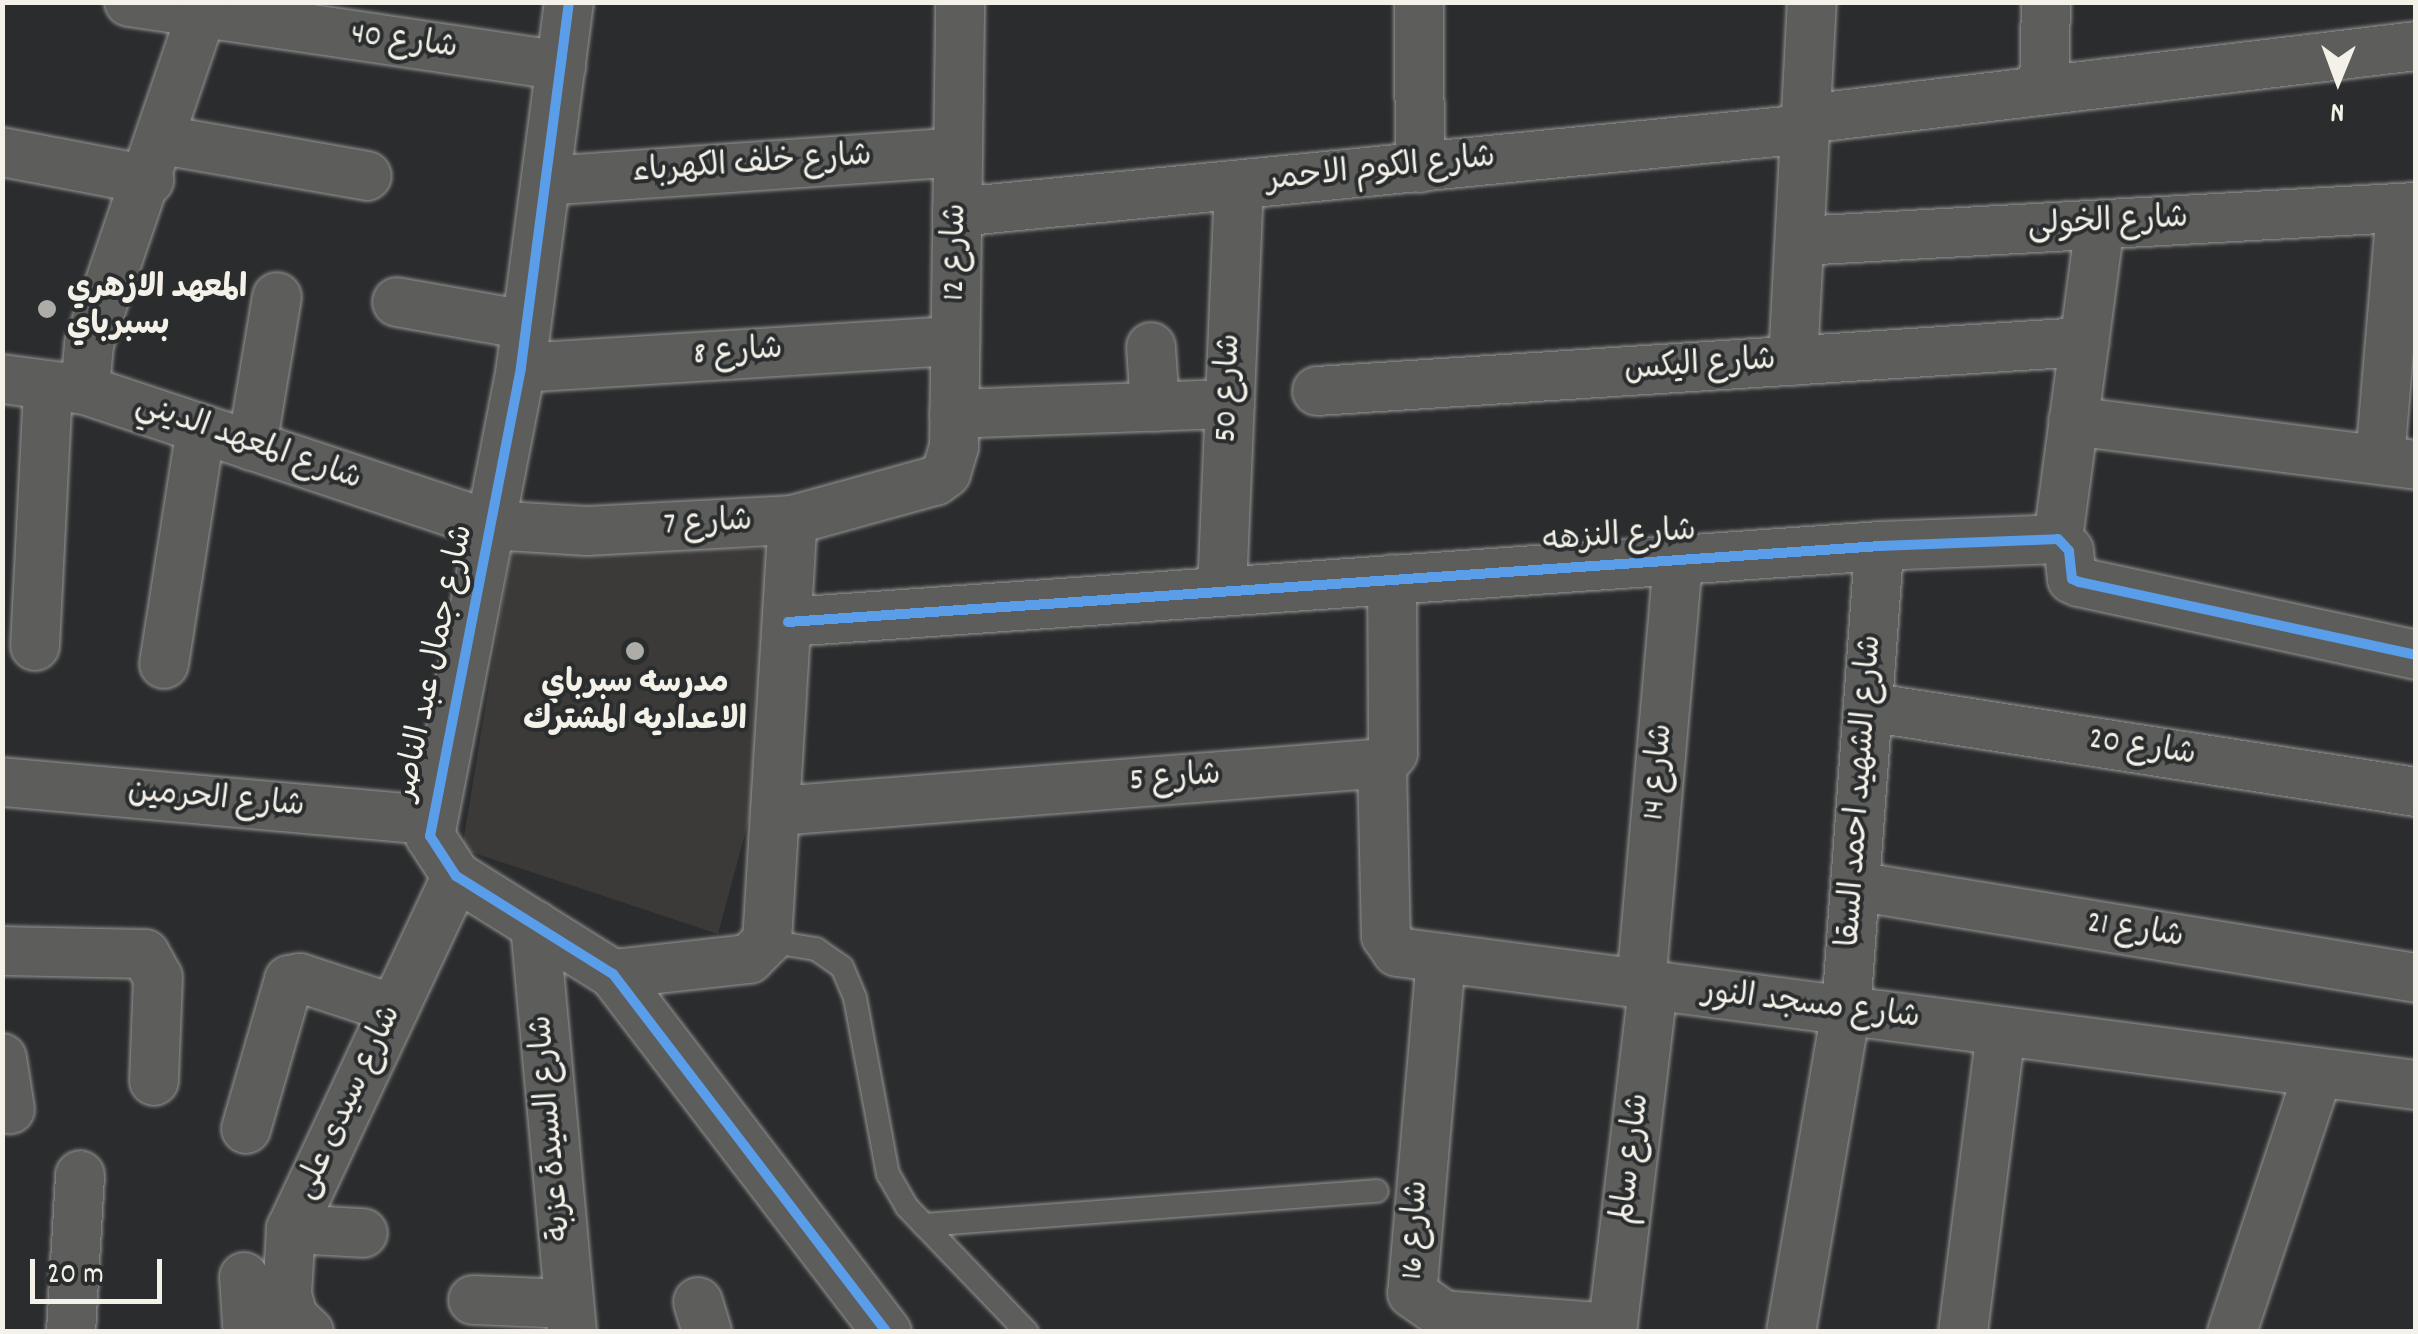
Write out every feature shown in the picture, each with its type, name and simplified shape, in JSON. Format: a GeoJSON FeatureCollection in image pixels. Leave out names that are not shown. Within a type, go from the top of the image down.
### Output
{"type":"FeatureCollection","features":[{"type":"Feature","properties":{"kind":"street","name":"شارع 40"},"geometry":{"type":"LineString","coordinates":[[129,2],[560,66]]}},
{"type":"Feature","properties":{"kind":"street","name":"شارع جمال عبد الناصر"},"geometry":{"type":"LineString","coordinates":[[568,2],[524,346],[429,820],[436,852],[456,876],[613,974],[887,1332]]}},
{"type":"Feature","properties":{"kind":"street","name":"شارع 12"},"geometry":{"type":"LineString","coordinates":[[921,484],[935,481],[952,460],[960,2]]}},
{"type":"Feature","properties":{"kind":"street"},"geometry":{"type":"LineString","coordinates":[[1419,2],[1420,168]]}},
{"type":"Feature","properties":{"kind":"street"},"geometry":{"type":"LineString","coordinates":[[1794,361],[1812,2]]}},
{"type":"Feature","properties":{"kind":"street"},"geometry":{"type":"LineString","coordinates":[[2044,90],[2046,2]]}},
{"type":"Feature","properties":{"kind":"street"},"geometry":{"type":"LineString","coordinates":[[35,646],[45,384],[89,344],[156,160],[202,13]]}},
{"type":"Feature","properties":{"kind":"street","name":"شارع الكوم الاحمر"},"geometry":{"type":"LineString","coordinates":[[957,212],[1420,168],[1806,124],[2044,90],[2416,46]]}},
{"type":"Feature","properties":{"kind":"street"},"geometry":{"type":"LineString","coordinates":[[2,152],[367,176]]}},
{"type":"Feature","properties":{"kind":"street","name":"شارع خلف الكهرباء"},"geometry":{"type":"LineString","coordinates":[[546,181],[958,152]]}},
{"type":"Feature","properties":{"kind":"street","name":"شارع 50"},"geometry":{"type":"LineString","coordinates":[[1222,590],[1238,186]]}},
{"type":"Feature","properties":{"kind":"street"},"geometry":{"type":"LineString","coordinates":[[2074,422],[2398,462],[2408,208]]}},
{"type":"Feature","properties":{"kind":"street","name":"شارع الخولى"},"geometry":{"type":"LineString","coordinates":[[1800,240],[2408,208]]}},
{"type":"Feature","properties":{"kind":"street"},"geometry":{"type":"LineString","coordinates":[[2100,225],[2058,540],[2069,551],[2068,572],[2080,582],[2416,655]]}},
{"type":"Feature","properties":{"kind":"street"},"geometry":{"type":"LineString","coordinates":[[252,446],[277,296]]}},
{"type":"Feature","properties":{"kind":"street","name":"شارع 8"},"geometry":{"type":"LineString","coordinates":[[397,302],[524,346],[956,340]]}},
{"type":"Feature","properties":{"kind":"street","name":"شارع اليكس"},"geometry":{"type":"LineString","coordinates":[[1317,392],[2084,342]]}},
{"type":"Feature","properties":{"kind":"street"},"geometry":{"type":"LineString","coordinates":[[1151,347],[1155,407]]}},
{"type":"Feature","properties":{"kind":"street","name":"شارع المعهد الديني"},"geometry":{"type":"LineString","coordinates":[[45,384],[201,429],[490,525]]}},
{"type":"Feature","properties":{"kind":"street"},"geometry":{"type":"LineString","coordinates":[[954,414],[1230,404]]}},
{"type":"Feature","properties":{"kind":"street"},"geometry":{"type":"LineString","coordinates":[[164,664],[201,429]]}},
{"type":"Feature","properties":{"kind":"street","name":"شارع 7"},"geometry":{"type":"LineString","coordinates":[[490,525],[587,530],[794,520],[921,484]]}},
{"type":"Feature","properties":{"kind":"street"},"geometry":{"type":"LineString","coordinates":[[613,974],[749,959],[766,940],[778,811],[794,520]]}},
{"type":"Feature","properties":{"kind":"street","name":"شارع النزهه"},"geometry":{"type":"LineString","coordinates":[[788,622],[1879,546],[2058,540]]}},
{"type":"Feature","properties":{"kind":"street","name":"شارع الشهيد احمد السقا"},"geometry":{"type":"LineString","coordinates":[[1791,1332],[1846,1011],[1879,546]]}},
{"type":"Feature","properties":{"kind":"street","name":"شارع 14"},"geometry":{"type":"LineString","coordinates":[[1647,985],[1678,559]]}},
{"type":"Feature","properties":{"kind":"street"},"geometry":{"type":"LineString","coordinates":[[1382,764],[1392,753],[1392,579]]}},
{"type":"Feature","properties":{"kind":"street","name":"شارع 20"},"geometry":{"type":"LineString","coordinates":[[1868,707],[2416,792]]}},
{"type":"Feature","properties":{"kind":"street","name":"شارع مسجد النور"},"geometry":{"type":"LineString","coordinates":[[1382,764],[1387,942],[1397,952],[2416,1085]]}},
{"type":"Feature","properties":{"kind":"street","name":"شارع 5"},"geometry":{"type":"LineString","coordinates":[[778,811],[1382,764]]}},
{"type":"Feature","properties":{"kind":"street","name":"شارع الحرمين"},"geometry":{"type":"LineString","coordinates":[[2,782],[429,820]]}},
{"type":"Feature","properties":{"kind":"street","name":"شارع سيدى على"},"geometry":{"type":"LineString","coordinates":[[244,1277],[247,1324],[284,1328],[285,1271],[291,1229],[456,876]]}},
{"type":"Feature","properties":{"kind":"street","name":"شارع 21"},"geometry":{"type":"LineString","coordinates":[[1856,886],[2416,978]]}},
{"type":"Feature","properties":{"kind":"street","name":"شارع السيدة عزبة"},"geometry":{"type":"LineString","coordinates":[[535,925],[570,1318]]}},
{"type":"Feature","properties":{"kind":"street"},"geometry":{"type":"LineString","coordinates":[[2,951],[145,954],[158,977],[154,1081]]}},
{"type":"Feature","properties":{"kind":"street","name":"شارع 16"},"geometry":{"type":"LineString","coordinates":[[1441,958],[1412,1293],[1430,1312],[1612,1330]]}},
{"type":"Feature","properties":{"kind":"street"},"geometry":{"type":"LineString","coordinates":[[246,1129],[289,980],[300,978],[394,1008]]}},
{"type":"Feature","properties":{"kind":"street","name":"شارع سالم"},"geometry":{"type":"LineString","coordinates":[[1612,1330],[1647,985]]}},
{"type":"Feature","properties":{"kind":"street"},"geometry":{"type":"LineString","coordinates":[[1963,1332],[2001,1032]]}},
{"type":"Feature","properties":{"kind":"street"},"geometry":{"type":"LineString","coordinates":[[2,1058],[10,1109]]}},
{"type":"Feature","properties":{"kind":"street"},"geometry":{"type":"LineString","coordinates":[[2232,1332],[2318,1073]]}},
{"type":"Feature","properties":{"kind":"street"},"geometry":{"type":"LineString","coordinates":[[71,1332],[80,1175]]}},
{"type":"Feature","properties":{"kind":"street"},"geometry":{"type":"LineString","coordinates":[[291,1229],[363,1233]]}},
{"type":"Feature","properties":{"kind":"street"},"geometry":{"type":"LineString","coordinates":[[473,1300],[570,1318]]}},
{"type":"Feature","properties":{"kind":"lane"},"geometry":{"type":"LineString","coordinates":[[766,940],[830,956],[851,982],[882,1156],[897,1192],[1027,1332]]}},
{"type":"Feature","properties":{"kind":"lane"},"geometry":{"type":"LineString","coordinates":[[924,1225],[1377,1191]]}},
{"type":"Feature","properties":{"kind":"shaded area","name":"مدرسه سبرباي الاعداديه المشترك"},"geometry":{"type":"Polygon","coordinates":[[[512,545],[783,549],[767,752],[718,934],[462,849],[512,545]]]}},
{"type":"Feature","properties":{"kind":"cycle path"},"geometry":{"type":"LineString","coordinates":[[569,2],[521,368],[430,836],[456,876],[613,974],[887,1332]]}},
{"type":"Feature","properties":{"kind":"cycle path"},"geometry":{"type":"LineString","coordinates":[[788,622],[1879,546],[2058,539],[2069,551],[2072,579],[2079,582],[2416,655]]}},
{"type":"Feature","properties":{"kind":"place","name":"المعهد الازهري بسبرباي"},"geometry":{"type":"Point","coordinates":[47,309]}},
{"type":"Feature","properties":{"kind":"place","name":"مدرسه سبرباي الاعداديه المشترك"},"geometry":{"type":"Point","coordinates":[635,651]}}]}
